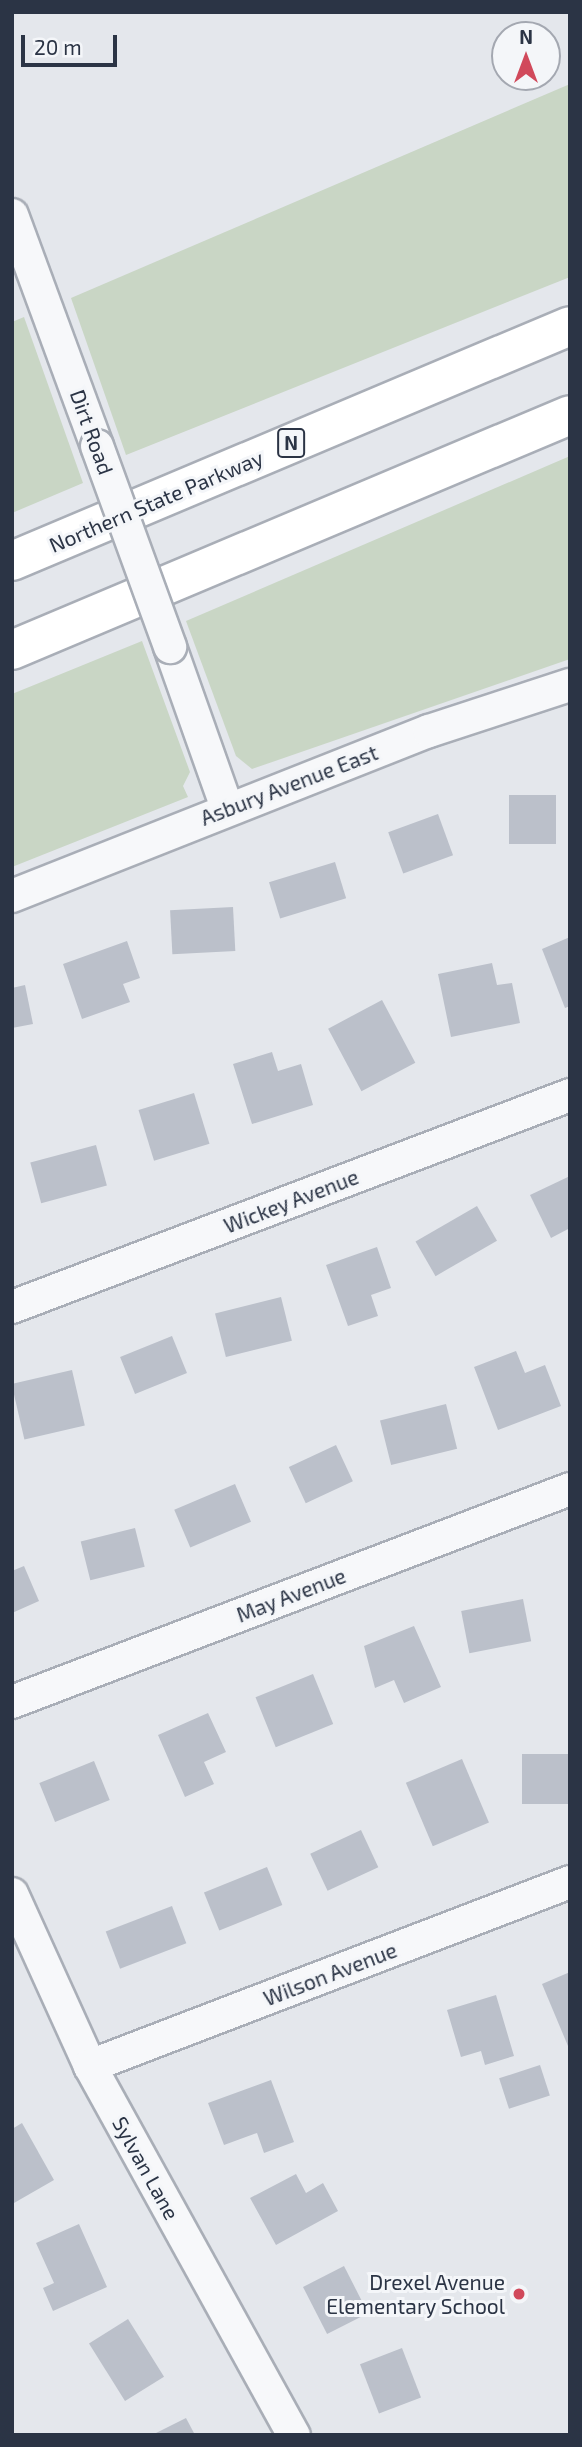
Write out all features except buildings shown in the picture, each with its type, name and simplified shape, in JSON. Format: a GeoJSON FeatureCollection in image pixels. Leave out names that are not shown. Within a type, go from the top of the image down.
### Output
{"type":"FeatureCollection","features":[{"type":"Feature","properties":{"kind":"highway","name":"Northern State Parkway"},"geometry":{"type":"LineString","coordinates":[[12,561],[570,326]]}},
{"type":"Feature","properties":{"kind":"highway"},"geometry":{"type":"LineString","coordinates":[[12,650],[570,415]]}},
{"type":"Feature","properties":{"kind":"street","name":"Dirt Road"},"geometry":{"type":"LineString","coordinates":[[12,215],[227,808]]}},
{"type":"Feature","properties":{"kind":"street","name":"Asbury Avenue East"},"geometry":{"type":"LineString","coordinates":[[12,896],[227,808],[570,685]]}},
{"type":"Feature","properties":{"kind":"street","name":"Wickey Avenue"},"geometry":{"type":"LineString","coordinates":[[12,1307],[570,1095]]}},
{"type":"Feature","properties":{"kind":"street","name":"May Avenue"},"geometry":{"type":"LineString","coordinates":[[12,1702],[570,1489]]}},
{"type":"Feature","properties":{"kind":"street","name":"Wilson Avenue"},"geometry":{"type":"LineString","coordinates":[[90,2066],[570,1882]]}},
{"type":"Feature","properties":{"kind":"street","name":"Sylvan Lane"},"geometry":{"type":"LineString","coordinates":[[12,1894],[90,2066],[294,2435]]}},
{"type":"Feature","properties":{"kind":"green space"},"geometry":{"type":"Polygon","coordinates":[[[570,84],[570,277],[126,455],[71,298],[554,91],[561,91],[561,88],[570,84]]]}},
{"type":"Feature","properties":{"kind":"green space"},"geometry":{"type":"Polygon","coordinates":[[[24,317],[83,483],[12,513],[12,322],[24,317]]]}},
{"type":"Feature","properties":{"kind":"green space"},"geometry":{"type":"Polygon","coordinates":[[[570,456],[570,659],[252,769],[236,756],[186,621],[570,456]]]}},
{"type":"Feature","properties":{"kind":"green space"},"geometry":{"type":"Polygon","coordinates":[[[142,641],[190,772],[183,786],[188,797],[12,867],[12,694],[142,641]]]}},
{"type":"Feature","properties":{"kind":"place","name":"Drexel Avenue Elementary School"},"geometry":{"type":"Point","coordinates":[519,2294]}}]}
